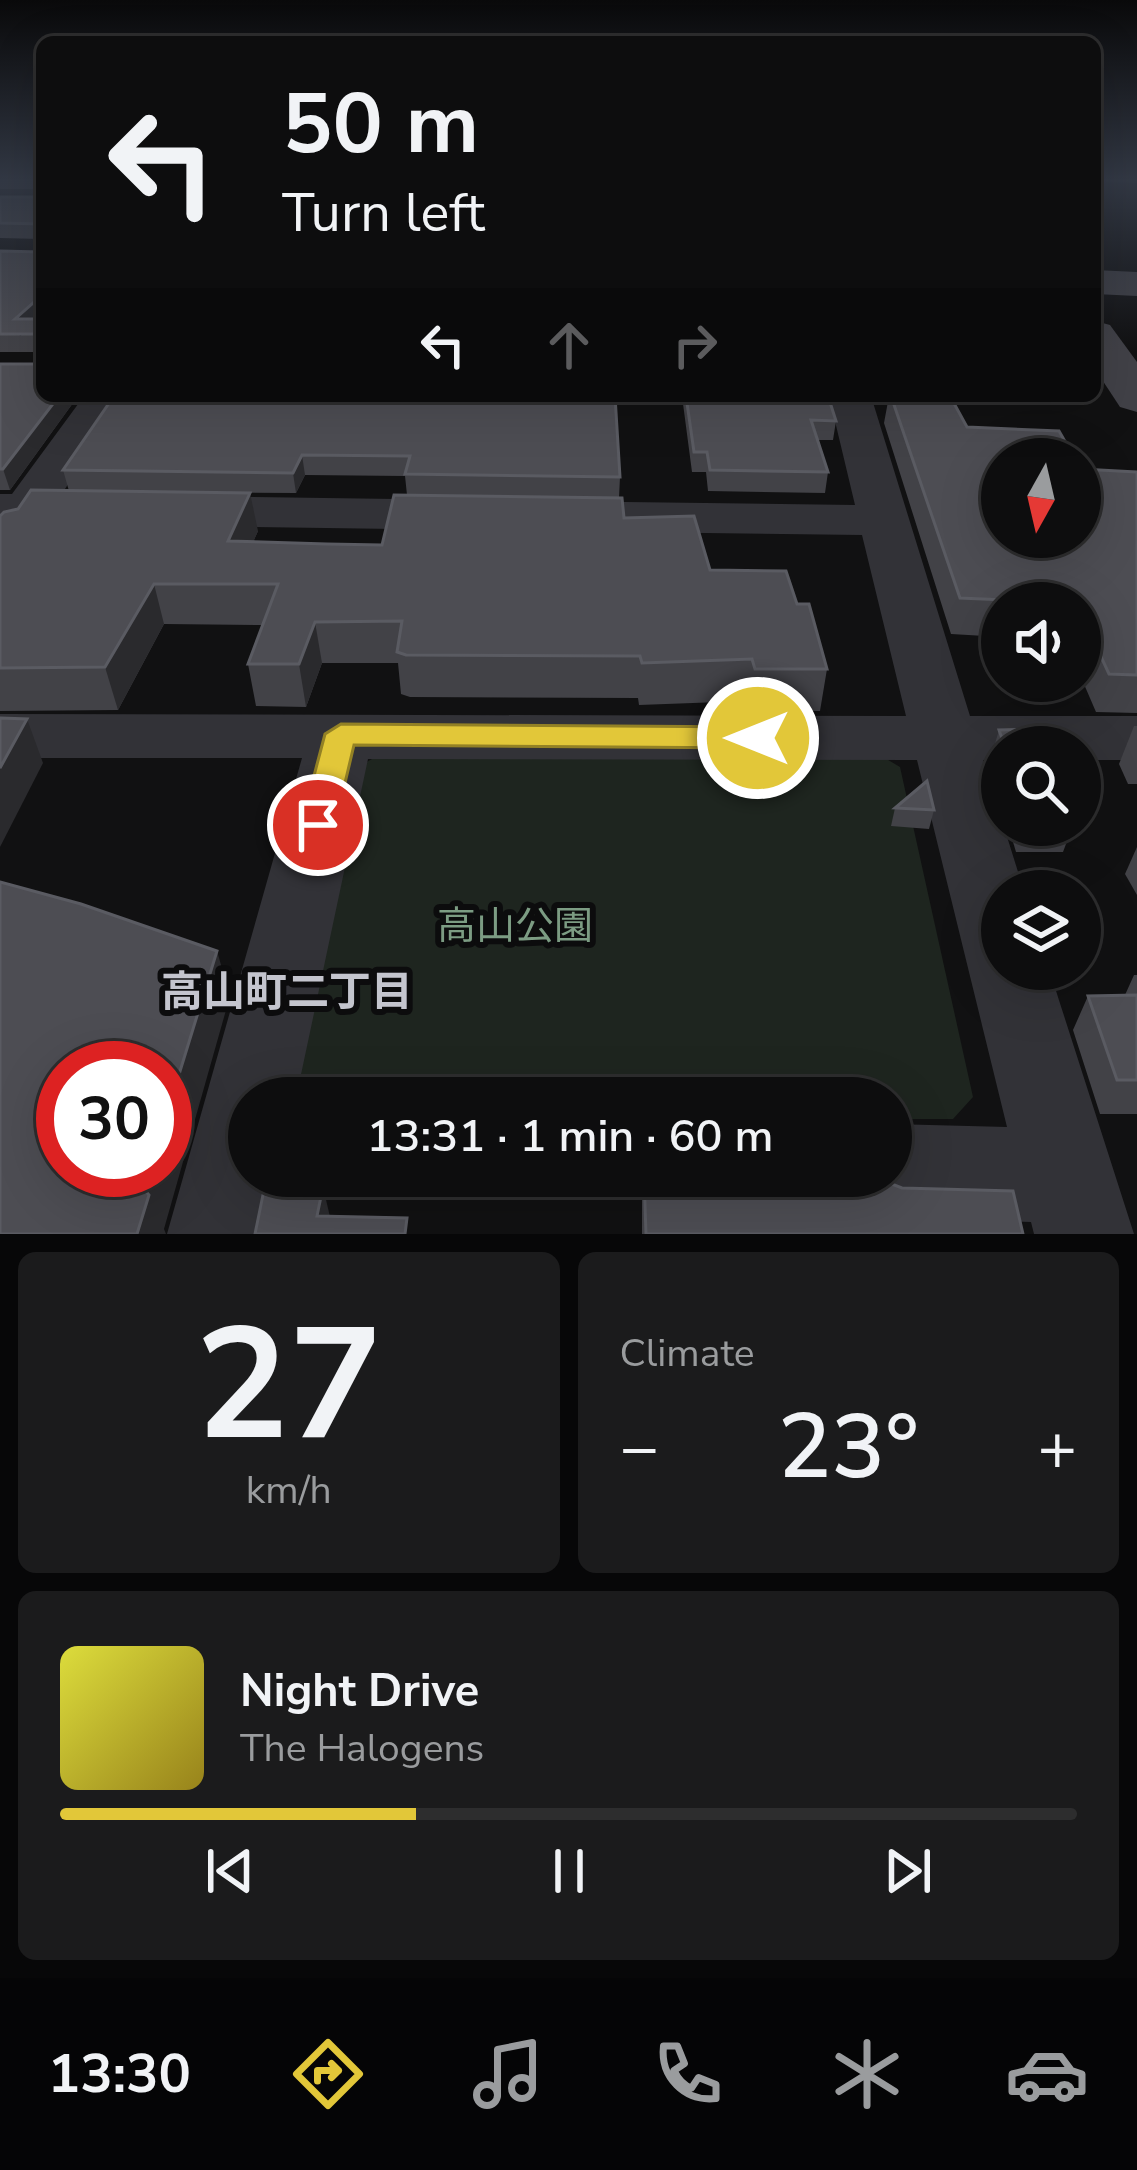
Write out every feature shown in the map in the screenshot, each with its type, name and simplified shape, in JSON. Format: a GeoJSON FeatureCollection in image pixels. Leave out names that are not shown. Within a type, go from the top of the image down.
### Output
{"type":"FeatureCollection","features":[{"type":"Feature","properties":{"kind":"street"},"geometry":{"type":"LineString","coordinates":[[1101,282],[1137,284]]}},
{"type":"Feature","properties":{"kind":"street"},"geometry":{"type":"LineString","coordinates":[[1101,343],[1137,397]]}},
{"type":"Feature","properties":{"kind":"street"},"geometry":{"type":"LineString","coordinates":[[8,522],[100,402]]}},
{"type":"Feature","properties":{"kind":"street"},"geometry":{"type":"LineString","coordinates":[[852,402],[981,875]]}},
{"type":"Feature","properties":{"kind":"street"},"geometry":{"type":"LineString","coordinates":[[8,522],[885,520]]}},
{"type":"Feature","properties":{"kind":"street"},"geometry":{"type":"LineString","coordinates":[[258,1077],[341,734]]}},
{"type":"Feature","properties":{"kind":"street"},"geometry":{"type":"LineString","coordinates":[[0,736],[1137,738]]}},
{"type":"Feature","properties":{"kind":"street"},"geometry":{"type":"LineString","coordinates":[[912,1175],[1075,1205],[1014,990]]}},
{"type":"Feature","properties":{"kind":"green space","name":"高山公園"},"geometry":{"type":"Polygon","coordinates":[[[386,751],[878,754],[900,767],[973,1097],[953,1119],[912,1119],[912,1077],[295,1077],[365,763],[386,751]]]}},
{"type":"Feature","properties":{"kind":"building"},"geometry":{"type":"Polygon","coordinates":[[[0,251],[36,252],[36,300],[15,319],[36,319],[36,334],[0,334],[0,251]]]}},
{"type":"Feature","properties":{"kind":"building"},"geometry":{"type":"Polygon","coordinates":[[[0,364],[36,364],[36,402],[54,402],[3,469],[0,469],[0,364]]]}},
{"type":"Feature","properties":{"kind":"building"},"geometry":{"type":"Polygon","coordinates":[[[110,402],[615,402],[620,477],[405,474],[410,456],[302,455],[293,473],[63,470],[110,402]]]}},
{"type":"Feature","properties":{"kind":"building"},"geometry":{"type":"Polygon","coordinates":[[[687,402],[830,402],[836,421],[811,420],[828,472],[710,470],[707,452],[694,452],[687,402]]]}},
{"type":"Feature","properties":{"kind":"building"},"geometry":{"type":"Polygon","coordinates":[[[893,402],[953,402],[967,427],[1059,431],[1063,438],[981,438],[981,558],[1101,558],[1101,470],[1137,472],[1137,675],[1109,674],[1101,657],[1101,582],[981,582],[981,599],[960,598],[893,402]]]}},
{"type":"Feature","properties":{"kind":"building"},"geometry":{"type":"Polygon","coordinates":[[[31,490],[250,493],[228,541],[382,545],[394,495],[622,498],[624,518],[694,516],[710,570],[786,571],[797,604],[809,604],[827,669],[755,669],[752,659],[642,663],[640,656],[406,655],[397,652],[402,621],[315,622],[299,664],[248,664],[278,584],[154,584],[105,667],[0,668],[0,516],[18,509],[31,490]]]}},
{"type":"Feature","properties":{"kind":"building"},"geometry":{"type":"Polygon","coordinates":[[[0,718],[27,719],[0,768],[0,718]]]}},
{"type":"Feature","properties":{"kind":"building"},"geometry":{"type":"Polygon","coordinates":[[[927,781],[934,810],[895,808],[927,781]]]}},
{"type":"Feature","properties":{"kind":"building"},"geometry":{"type":"Polygon","coordinates":[[[0,882],[217,951],[189,1041],[36,1041],[36,1197],[148,1197],[137,1234],[0,1234],[0,882]]]}},
{"type":"Feature","properties":{"kind":"building"},"geometry":{"type":"Polygon","coordinates":[[[1137,995],[1137,1080],[1117,1080],[1088,996],[1137,995]]]}},
{"type":"Feature","properties":{"kind":"building"},"geometry":{"type":"Polygon","coordinates":[[[912,1188],[1013,1191],[1023,1234],[646,1234],[645,1197],[912,1197],[912,1188]]]}},
{"type":"Feature","properties":{"kind":"building"},"geometry":{"type":"Polygon","coordinates":[[[263,1197],[321,1197],[317,1216],[407,1218],[405,1234],[255,1234],[263,1197]]]}},
{"type":"Feature","properties":{"kind":"district","name":"高山町二丁目"},"geometry":{"type":"Point","coordinates":[287,991]}},
{"type":"Feature","properties":{"kind":"route"},"geometry":{"type":"LineString","coordinates":[[318,825],[341,734],[758,738]]}}]}
